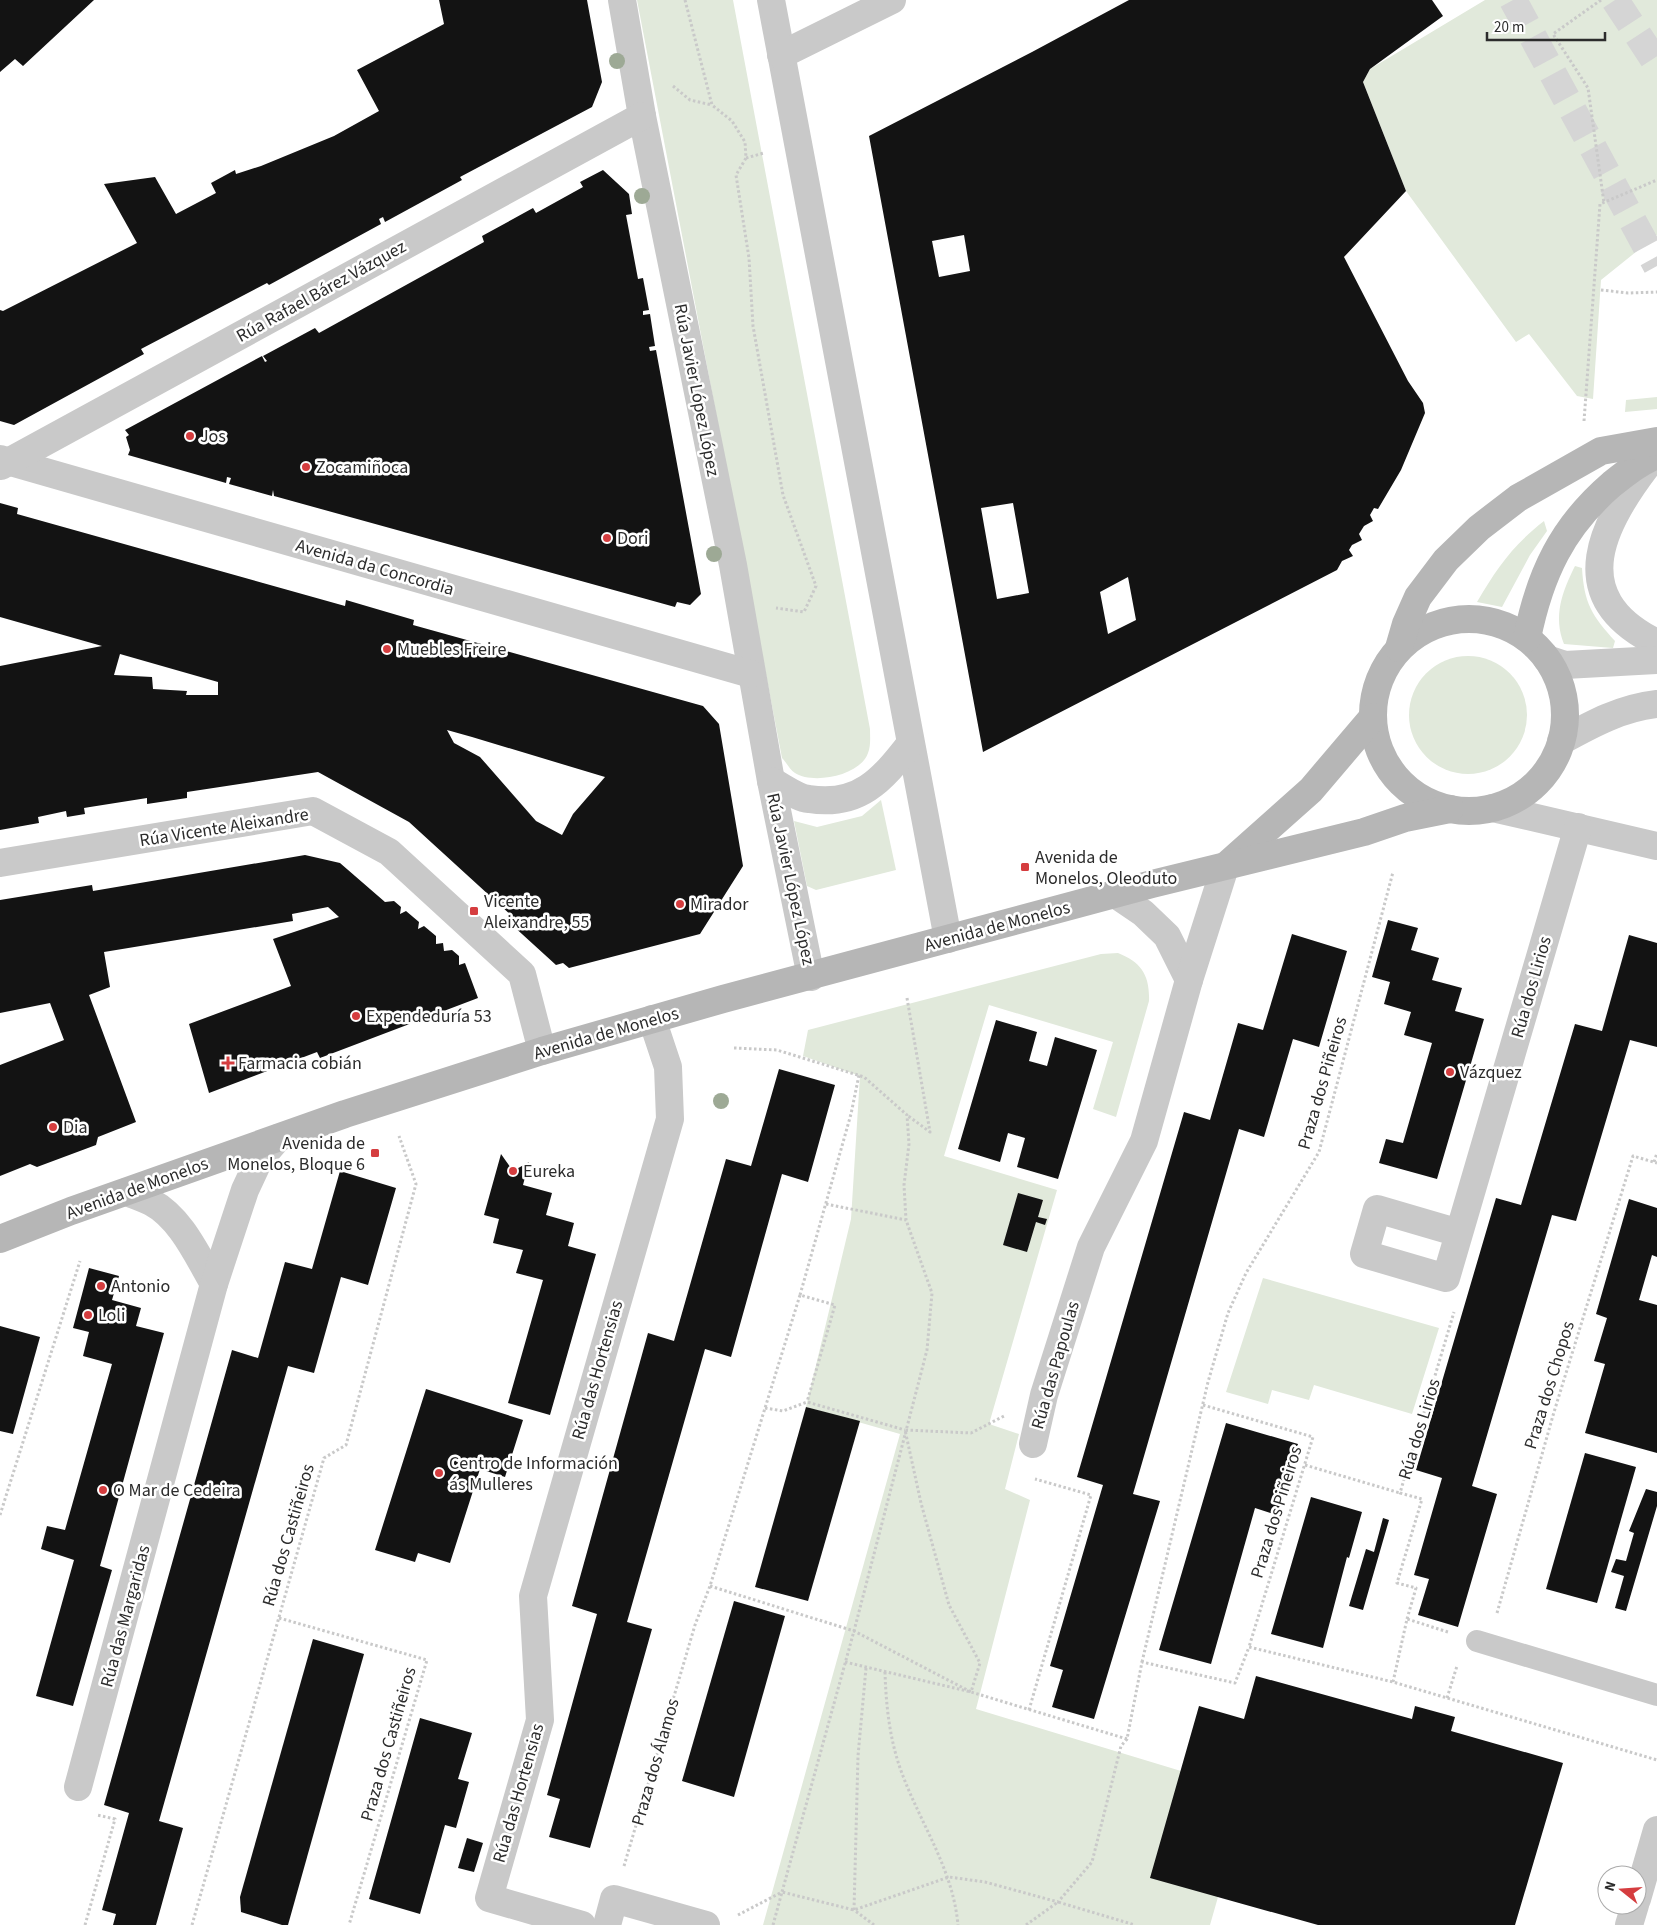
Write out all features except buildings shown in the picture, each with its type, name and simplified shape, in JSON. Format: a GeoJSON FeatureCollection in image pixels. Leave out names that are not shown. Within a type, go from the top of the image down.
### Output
{"type":"FeatureCollection","features":[{"type":"Feature","properties":{"kind":"street","name":"Rúa Javier López López"},"geometry":{"type":"LineString","coordinates":[[622,0],[642,116],[733,565],[771,781],[811,977]]}},
{"type":"Feature","properties":{"kind":"street"},"geometry":{"type":"LineString","coordinates":[[771,0],[948,939]]}},
{"type":"Feature","properties":{"kind":"street"},"geometry":{"type":"LineString","coordinates":[[781,55],[892,0]]}},
{"type":"Feature","properties":{"kind":"street","name":"Rúa Rafael Bárez Vázquez"},"geometry":{"type":"LineString","coordinates":[[3,462],[642,116]]}},
{"type":"Feature","properties":{"kind":"street"},"geometry":{"type":"LineString","coordinates":[[1400,648],[1406,624],[1418,597],[1446,560],[1479,528],[1518,498],[1601,451],[1656,451]]}},
{"type":"Feature","properties":{"kind":"street"},"geometry":{"type":"LineString","coordinates":[[1527,638],[1534,604],[1545,572],[1560,543],[1579,516],[1604,491],[1626,472],[1656,451]]}},
{"type":"Feature","properties":{"kind":"street"},"geometry":{"type":"LineString","coordinates":[[1656,451],[1615,510],[1604,535],[1599,569],[1603,595],[1616,615],[1657,643]]}},
{"type":"Feature","properties":{"kind":"street","name":"Avenida da Concordia"},"geometry":{"type":"LineString","coordinates":[[3,462],[751,674]]}},
{"type":"Feature","properties":{"kind":"street"},"geometry":{"type":"LineString","coordinates":[[1462,619],[1485,620],[1507,626],[1527,638],[1547,659],[1560,685],[1565,713],[1561,742],[1551,764],[1536,784],[1516,799],[1493,808],[1472,811],[1450,809],[1426,801],[1404,786],[1388,766],[1377,743],[1373,717],[1376,692],[1384,668],[1400,648],[1418,633],[1438,623],[1462,619]]}},
{"type":"Feature","properties":{"kind":"street"},"geometry":{"type":"LineString","coordinates":[[1547,659],[1565,665],[1657,660]]}},
{"type":"Feature","properties":{"kind":"street"},"geometry":{"type":"LineString","coordinates":[[1561,742],[1595,722],[1636,706],[1657,704]]}},
{"type":"Feature","properties":{"kind":"street","name":"Avenida de Monelos"},"geometry":{"type":"LineString","coordinates":[[1226,867],[1311,790],[1373,717]]}},
{"type":"Feature","properties":{"kind":"street","name":"Rúa Javier López López"},"geometry":{"type":"LineString","coordinates":[[771,781],[808,800],[839,800],[864,792],[885,776],[910,744]]}},
{"type":"Feature","properties":{"kind":"street"},"geometry":{"type":"LineString","coordinates":[[1493,808],[1657,846]]}},
{"type":"Feature","properties":{"kind":"street","name":"Avenida de Monelos"},"geometry":{"type":"LineString","coordinates":[[0,1239],[278,1138],[542,1051],[652,1019],[1115,894],[1364,832],[1405,818],[1450,809]]}},
{"type":"Feature","properties":{"kind":"street","name":"Rúa Vicente Aleixandre"},"geometry":{"type":"LineString","coordinates":[[0,863],[313,811],[389,852],[522,974],[542,1051]]}},
{"type":"Feature","properties":{"kind":"street","name":"Rúa dos Lirios"},"geometry":{"type":"LineString","coordinates":[[1446,1278],[1578,827]]}},
{"type":"Feature","properties":{"kind":"street","name":"Rúa das Papoulas"},"geometry":{"type":"LineString","coordinates":[[1033,1444],[1044,1395],[1091,1247],[1144,1141],[1189,980],[1226,867]]}},
{"type":"Feature","properties":{"kind":"street"},"geometry":{"type":"LineString","coordinates":[[1115,894],[1143,913],[1167,936],[1189,980]]}},
{"type":"Feature","properties":{"kind":"street","name":"Rúa das Hortensias"},"geometry":{"type":"LineString","coordinates":[[582,1925],[489,1898],[540,1720],[533,1596],[670,1119],[668,1066],[652,1019]]}},
{"type":"Feature","properties":{"kind":"street","name":"Rúa das Margaridas"},"geometry":{"type":"LineString","coordinates":[[78,1787],[214,1284],[245,1190],[259,1160],[278,1138]]}},
{"type":"Feature","properties":{"kind":"street"},"geometry":{"type":"LineString","coordinates":[[126,1192],[152,1203],[174,1221],[188,1239],[214,1284]]}},
{"type":"Feature","properties":{"kind":"street"},"geometry":{"type":"LineString","coordinates":[[1446,1278],[1364,1254],[1374,1218],[1377,1209],[1459,1233]]}},
{"type":"Feature","properties":{"kind":"street"},"geometry":{"type":"LineString","coordinates":[[1647,1865],[1657,1830]]}},
{"type":"Feature","properties":{"kind":"street"},"geometry":{"type":"LineString","coordinates":[[607,1925],[614,1899],[706,1925]]}},
{"type":"Feature","properties":{"kind":"lane"},"geometry":{"type":"LineString","coordinates":[[1483,1642],[1657,1695]]}},
{"type":"Feature","properties":{"kind":"path"},"geometry":{"type":"LineString","coordinates":[[685,0],[712,105],[732,121],[745,142],[746,158],[736,175],[749,258],[754,326],[783,495],[816,586],[804,612],[774,608]]}},
{"type":"Feature","properties":{"kind":"path"},"geometry":{"type":"LineString","coordinates":[[1601,0],[1553,34],[1588,88],[1604,203]]}},
{"type":"Feature","properties":{"kind":"path"},"geometry":{"type":"LineString","coordinates":[[746,158],[767,152]]}},
{"type":"Feature","properties":{"kind":"path"},"geometry":{"type":"LineString","coordinates":[[1584,423],[1600,204],[1657,180]]}},
{"type":"Feature","properties":{"kind":"path"},"geometry":{"type":"LineString","coordinates":[[1601,290],[1628,293],[1657,292]]}},
{"type":"Feature","properties":{"kind":"path","name":"Praza dos Piñeiros"},"geometry":{"type":"LineString","coordinates":[[1142,1662],[1235,1683],[1249,1647],[1313,1437],[1203,1405],[1228,1313],[1246,1273],[1320,1152],[1393,872]]}},
{"type":"Feature","properties":{"kind":"path"},"geometry":{"type":"LineString","coordinates":[[734,1048],[776,1050],[864,1077],[907,1115],[930,1132],[907,998]]}},
{"type":"Feature","properties":{"kind":"path"},"geometry":{"type":"LineString","coordinates":[[859,1075],[851,1114],[826,1204],[765,1408],[783,1411],[807,1402],[905,1430],[971,1433],[1044,1395]]}},
{"type":"Feature","properties":{"kind":"path"},"geometry":{"type":"LineString","coordinates":[[773,1925],[854,1631],[927,1350],[932,1293],[906,1220],[904,1185],[909,1144],[907,1115]]}},
{"type":"Feature","properties":{"kind":"path","name":"Rúa dos Castiñeiros"},"geometry":{"type":"LineString","coordinates":[[192,1925],[324,1458],[346,1446],[416,1184],[399,1136]]}},
{"type":"Feature","properties":{"kind":"path","name":"Praza dos Chopos"},"geometry":{"type":"LineString","coordinates":[[1483,1642],[1633,1156],[1656,1163],[1657,1154]]}},
{"type":"Feature","properties":{"kind":"path"},"geometry":{"type":"LineString","coordinates":[[826,1204],[906,1220]]}},
{"type":"Feature","properties":{"kind":"path"},"geometry":{"type":"LineString","coordinates":[[0,1514],[80,1261]]}},
{"type":"Feature","properties":{"kind":"path","name":"Rúa dos Lirios"},"geometry":{"type":"LineString","coordinates":[[1407,1619],[1416,1588],[1397,1583],[1422,1499],[1400,1493],[1463,1283],[1446,1278]]}},
{"type":"Feature","properties":{"kind":"path"},"geometry":{"type":"LineString","coordinates":[[800,1295],[835,1304],[807,1402]]}},
{"type":"Feature","properties":{"kind":"path"},"geometry":{"type":"LineString","coordinates":[[1026,1925],[1058,1902],[1092,1862],[1121,1746],[1127,1739],[1142,1662],[1203,1405]]}},
{"type":"Feature","properties":{"kind":"path","name":"Praza dos Álamos"},"geometry":{"type":"LineString","coordinates":[[614,1899],[696,1625],[717,1564],[765,1408]]}},
{"type":"Feature","properties":{"kind":"path"},"geometry":{"type":"LineString","coordinates":[[905,1430],[921,1503],[950,1605],[980,1663],[971,1692]]}},
{"type":"Feature","properties":{"kind":"path","name":"Rúa das Papoulas"},"geometry":{"type":"LineString","coordinates":[[1029,1710],[1091,1495],[1022,1475],[1033,1444]]}},
{"type":"Feature","properties":{"kind":"path"},"geometry":{"type":"LineString","coordinates":[[1304,1465],[1400,1493]]}},
{"type":"Feature","properties":{"kind":"path"},"geometry":{"type":"LineString","coordinates":[[710,1586],[854,1631],[971,1692]]}},
{"type":"Feature","properties":{"kind":"path","name":"Praza dos Castiñeiros"},"geometry":{"type":"LineString","coordinates":[[278,1618],[426,1660],[349,1925]]}},
{"type":"Feature","properties":{"kind":"path"},"geometry":{"type":"LineString","coordinates":[[1393,1682],[1407,1619],[1483,1642]]}},
{"type":"Feature","properties":{"kind":"path"},"geometry":{"type":"LineString","coordinates":[[1249,1647],[1393,1682],[1657,1760]]}},
{"type":"Feature","properties":{"kind":"path"},"geometry":{"type":"LineString","coordinates":[[845,1662],[971,1692],[1127,1739]]}},
{"type":"Feature","properties":{"kind":"path"},"geometry":{"type":"LineString","coordinates":[[854,1910],[858,1756],[866,1668]]}},
{"type":"Feature","properties":{"kind":"path"},"geometry":{"type":"LineString","coordinates":[[885,1672],[886,1713],[902,1775],[949,1877],[957,1907],[958,1925]]}},
{"type":"Feature","properties":{"kind":"path"},"geometry":{"type":"LineString","coordinates":[[78,1787],[87,1813],[115,1819],[85,1925]]}},
{"type":"Feature","properties":{"kind":"path"},"geometry":{"type":"LineString","coordinates":[[854,1910],[949,1877],[985,1882],[1135,1925]]}},
{"type":"Feature","properties":{"kind":"path"},"geometry":{"type":"LineString","coordinates":[[734,1917],[782,1892],[854,1910],[874,1925]]}},
{"type":"Feature","properties":{"kind":"shaded area"},"geometry":{"type":"Polygon","coordinates":[[[637,0],[733,0],[870,729],[870,747],[864,761],[847,772],[836,776],[813,778],[803,776],[793,772],[782,758],[637,0]]]}},
{"type":"Feature","properties":{"kind":"shaded area"},"geometry":{"type":"Polygon","coordinates":[[[1485,0],[1657,0],[1657,235],[1601,280],[1593,399],[1577,396],[1529,334],[1516,342],[1406,191],[1363,82],[1370,69],[1485,0]]]}},
{"type":"Feature","properties":{"kind":"shaded area"},"geometry":{"type":"Polygon","coordinates":[[[1657,397],[1657,409],[1625,412],[1626,400],[1657,397]]]}},
{"type":"Feature","properties":{"kind":"shaded area"},"geometry":{"type":"Polygon","coordinates":[[[1544,521],[1547,531],[1530,555],[1502,607],[1477,602],[1506,558],[1523,539],[1544,521]]]}},
{"type":"Feature","properties":{"kind":"shaded area"},"geometry":{"type":"Polygon","coordinates":[[[1575,566],[1582,568],[1587,600],[1600,624],[1615,641],[1613,648],[1564,644],[1559,624],[1560,604],[1575,566]]]}},
{"type":"Feature","properties":{"kind":"shaded area"},"geometry":{"type":"Polygon","coordinates":[[[1468,656],[1490,661],[1510,673],[1522,693],[1527,715],[1522,737],[1510,757],[1490,769],[1468,774],[1446,769],[1426,757],[1414,737],[1409,715],[1414,693],[1426,673],[1446,661],[1468,656]]]}},
{"type":"Feature","properties":{"kind":"shaded area"},"geometry":{"type":"Polygon","coordinates":[[[881,800],[896,870],[816,890],[807,886],[794,821],[817,827],[862,816],[881,800]]]}},
{"type":"Feature","properties":{"kind":"shaded area"},"geometry":{"type":"Polygon","coordinates":[[[1118,953],[1138,965],[1146,977],[1149,1001],[1116,1117],[1093,1109],[1113,1042],[989,1005],[944,1156],[1057,1190],[989,1424],[1019,1434],[1005,1489],[1030,1500],[976,1709],[1181,1771],[1218,1897],[1210,1925],[763,1925],[900,1434],[806,1407],[851,1219],[860,1076],[803,1056],[808,1030],[1101,954],[1118,953]]]}},
{"type":"Feature","properties":{"kind":"shaded area"},"geometry":{"type":"Polygon","coordinates":[[[1263,1278],[1439,1328],[1412,1414],[1314,1385],[1309,1400],[1272,1390],[1268,1404],[1226,1392],[1263,1278]]]}},
{"type":"Feature","properties":{"kind":"tunnel"},"geometry":{"type":"LineString","coordinates":[[1513,0],[1657,266]]}},
{"type":"Feature","properties":{"kind":"tunnel"},"geometry":{"type":"LineString","coordinates":[[1615,0],[1657,64]]}},
{"type":"Feature","properties":{"kind":"place","name":"Jos"},"geometry":{"type":"Point","coordinates":[190,436]}},
{"type":"Feature","properties":{"kind":"place","name":"Zocamiñoca"},"geometry":{"type":"Point","coordinates":[306,467]}},
{"type":"Feature","properties":{"kind":"place","name":"Dori"},"geometry":{"type":"Point","coordinates":[607,538]}},
{"type":"Feature","properties":{"kind":"place","name":"Muebles Freire"},"geometry":{"type":"Point","coordinates":[387,649]}},
{"type":"Feature","properties":{"kind":"place","name":"Avenida de Monelos, Oleoduto"},"geometry":{"type":"Point","coordinates":[1025,867]}},
{"type":"Feature","properties":{"kind":"place","name":"Mirador"},"geometry":{"type":"Point","coordinates":[680,904]}},
{"type":"Feature","properties":{"kind":"place","name":"Vicente Aleixandre, 55"},"geometry":{"type":"Point","coordinates":[474,911]}},
{"type":"Feature","properties":{"kind":"place","name":"Expendeduría 53"},"geometry":{"type":"Point","coordinates":[356,1016]}},
{"type":"Feature","properties":{"kind":"place","name":"Farmacia cobián"},"geometry":{"type":"Point","coordinates":[228,1063]}},
{"type":"Feature","properties":{"kind":"place","name":"Vázquez"},"geometry":{"type":"Point","coordinates":[1450,1072]}},
{"type":"Feature","properties":{"kind":"place","name":"Dia"},"geometry":{"type":"Point","coordinates":[53,1127]}},
{"type":"Feature","properties":{"kind":"place","name":"Avenida de Monelos, Bloque 6"},"geometry":{"type":"Point","coordinates":[375,1153]}},
{"type":"Feature","properties":{"kind":"place","name":"Eureka"},"geometry":{"type":"Point","coordinates":[513,1171]}},
{"type":"Feature","properties":{"kind":"place","name":"Antonio"},"geometry":{"type":"Point","coordinates":[101,1286]}},
{"type":"Feature","properties":{"kind":"place","name":"Loli"},"geometry":{"type":"Point","coordinates":[88,1315]}},
{"type":"Feature","properties":{"kind":"place","name":"Centro de Información ás Mulleres"},"geometry":{"type":"Point","coordinates":[439,1473]}},
{"type":"Feature","properties":{"kind":"place","name":"O Mar de Cedeira"},"geometry":{"type":"Point","coordinates":[103,1490]}}]}
